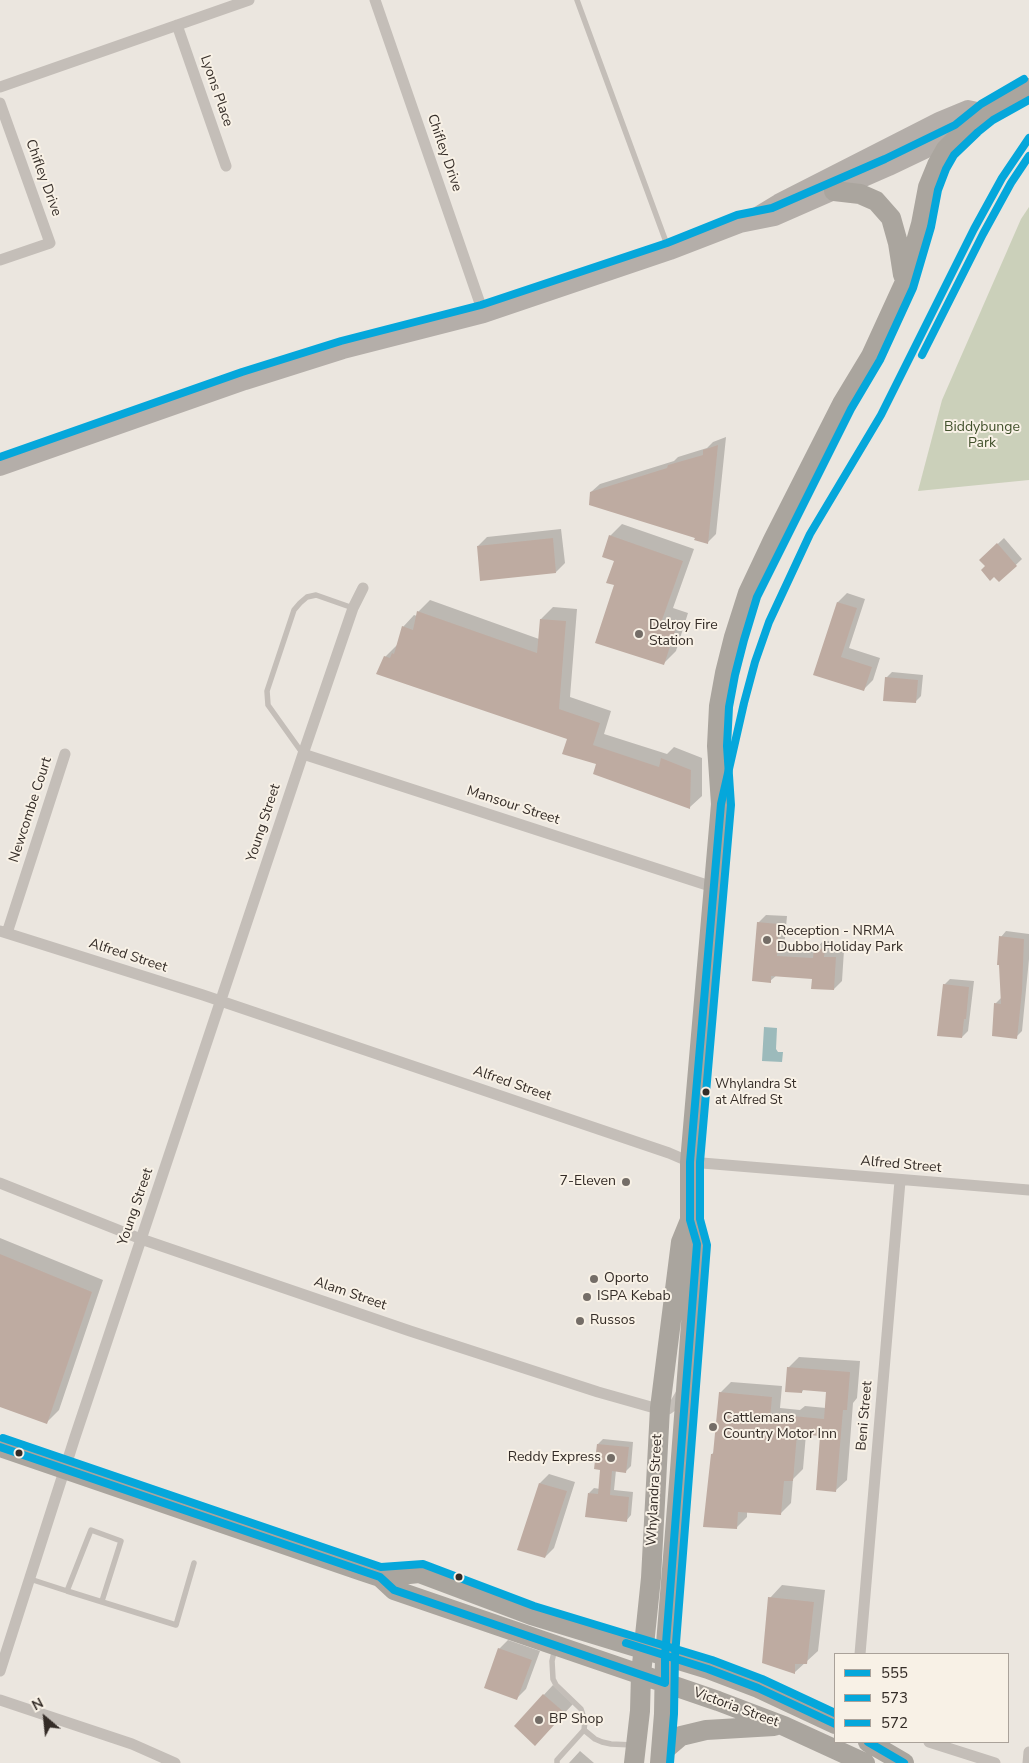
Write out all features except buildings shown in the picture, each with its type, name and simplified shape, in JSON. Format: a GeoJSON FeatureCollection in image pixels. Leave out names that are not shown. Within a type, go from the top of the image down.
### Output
{"type":"FeatureCollection","features":[{"type":"Feature","properties":{"kind":"highway","name":"Whylandra Street"},"geometry":{"type":"LineString","coordinates":[[660,1758],[664,1714],[665,1656],[697,1244],[690,1220],[690,1162],[720,804],[717,746],[719,706],[734,637],[748,593],[773,540],[842,404],[871,356],[904,284],[928,187],[937,165],[946,149],[960,134],[987,112],[1029,88]]}},
{"type":"Feature","properties":{"kind":"highway"},"geometry":{"type":"LineString","coordinates":[[834,191],[860,194],[876,202],[891,218],[901,256],[904,284]]}},
{"type":"Feature","properties":{"kind":"highway","name":"Whylandra Street"},"geometry":{"type":"LineString","coordinates":[[635,1754],[651,1570],[660,1408],[681,1242],[690,1220]]}},
{"type":"Feature","properties":{"kind":"highway","name":"Victoria Street"},"geometry":{"type":"LineString","coordinates":[[0,1447],[380,1577],[394,1590],[556,1644],[784,1726],[853,1760]]}},
{"type":"Feature","properties":{"kind":"highway","name":"Victoria Street"},"geometry":{"type":"LineString","coordinates":[[380,1577],[419,1573],[531,1615],[708,1668],[758,1688],[834,1724]]}},
{"type":"Feature","properties":{"kind":"highway"},"geometry":{"type":"LineString","coordinates":[[660,1758],[681,1736],[706,1730],[784,1726]]}},
{"type":"Feature","properties":{"kind":"highway"},"geometry":{"type":"LineString","coordinates":[[870,1743],[904,1763]]}},
{"type":"Feature","properties":{"kind":"street"},"geometry":{"type":"LineString","coordinates":[[0,88],[249,0]]}},
{"type":"Feature","properties":{"kind":"street","name":"Chifley Drive"},"geometry":{"type":"LineString","coordinates":[[375,0],[484,315]]}},
{"type":"Feature","properties":{"kind":"street","name":"Lyons Place"},"geometry":{"type":"LineString","coordinates":[[177,26],[226,166]]}},
{"type":"Feature","properties":{"kind":"street","name":"Chifley Drive"},"geometry":{"type":"LineString","coordinates":[[0,102],[50,243],[0,260]]}},
{"type":"Feature","properties":{"kind":"street"},"geometry":{"type":"LineString","coordinates":[[740,225],[778,202],[946,117],[968,108],[987,112]]}},
{"type":"Feature","properties":{"kind":"street"},"geometry":{"type":"LineString","coordinates":[[0,468],[245,382],[343,351],[484,315],[670,252],[740,225],[775,218],[889,168],[960,134]]}},
{"type":"Feature","properties":{"kind":"street","name":"Young Street"},"geometry":{"type":"LineString","coordinates":[[0,1671],[65,1468],[303,754],[353,608],[363,588]]}},
{"type":"Feature","properties":{"kind":"street","name":"Newcombe Court"},"geometry":{"type":"LineString","coordinates":[[3,932],[65,754]]}},
{"type":"Feature","properties":{"kind":"street","name":"Mansour Street"},"geometry":{"type":"LineString","coordinates":[[303,754],[713,887]]}},
{"type":"Feature","properties":{"kind":"street","name":"Alfred Street"},"geometry":{"type":"LineString","coordinates":[[3,932],[221,1002],[669,1153],[690,1162],[1029,1190]]}},
{"type":"Feature","properties":{"kind":"street","name":"Beni Street"},"geometry":{"type":"LineString","coordinates":[[860,1653],[900,1180]]}},
{"type":"Feature","properties":{"kind":"street","name":"Alam Street"},"geometry":{"type":"LineString","coordinates":[[0,1183],[141,1239],[429,1337],[598,1392],[650,1407],[660,1408]]}},
{"type":"Feature","properties":{"kind":"street"},"geometry":{"type":"LineString","coordinates":[[660,1408],[668,1409],[676,1404],[685,1386]]}},
{"type":"Feature","properties":{"kind":"street"},"geometry":{"type":"LineString","coordinates":[[0,1700],[132,1744],[175,1763]]}},
{"type":"Feature","properties":{"kind":"street"},"geometry":{"type":"LineString","coordinates":[[933,1743],[995,1763]]}},
{"type":"Feature","properties":{"kind":"street"},"geometry":{"type":"LineString","coordinates":[[1028,1763],[1029,1752]]}},
{"type":"Feature","properties":{"kind":"lane"},"geometry":{"type":"LineString","coordinates":[[577,0],[670,252]]}},
{"type":"Feature","properties":{"kind":"lane"},"geometry":{"type":"LineString","coordinates":[[303,754],[268,705],[267,691],[294,610],[307,597],[316,595],[353,608]]}},
{"type":"Feature","properties":{"kind":"lane"},"geometry":{"type":"LineString","coordinates":[[67,1591],[91,1530],[121,1541],[102,1601]]}},
{"type":"Feature","properties":{"kind":"lane"},"geometry":{"type":"LineString","coordinates":[[30,1579],[176,1625],[194,1563]]}},
{"type":"Feature","properties":{"kind":"lane"},"geometry":{"type":"LineString","coordinates":[[556,1644],[552,1661],[553,1679],[556,1685],[583,1713],[584,1730],[557,1761]]}},
{"type":"Feature","properties":{"kind":"lane"},"geometry":{"type":"LineString","coordinates":[[584,1730],[595,1739],[635,1754]]}},
{"type":"Feature","properties":{"kind":"green space","name":"Biddybunge Park"},"geometry":{"type":"Polygon","coordinates":[[[1029,207],[1029,480],[918,491],[942,400],[1021,219],[1029,207]]]}},
{"type":"Feature","properties":{"kind":"water"},"geometry":{"type":"Polygon","coordinates":[[[764,1027],[777,1028],[776,1049],[778,1052],[783,1052],[782,1062],[762,1061],[764,1027]]]}},
{"type":"Feature","properties":{"kind":"transit line","name":"572"},"geometry":{"type":"LineString","coordinates":[[0,457],[242,372],[341,341],[481,305],[667,243],[737,215],[772,208],[885,159],[955,125],[981,104],[1024,79]]}},
{"type":"Feature","properties":{"kind":"transit line","name":"573"},"geometry":{"type":"LineString","coordinates":[[670,1763],[674,1714],[675,1656],[707,1245],[700,1219],[700,1162],[731,805],[727,746],[729,707],[735,675],[757,597],[851,409],[880,360],[913,288],[931,227],[938,190],[946,169],[954,155],[978,132],[993,120],[1029,100]]}},
{"type":"Feature","properties":{"kind":"transit line","name":"555"},"geometry":{"type":"LineString","coordinates":[[0,1447],[380,1577],[394,1590],[665,1683],[665,1656],[697,1244],[690,1220],[690,1162],[721,804],[744,703],[755,662],[769,622],[810,534],[881,415],[974,229],[1002,178],[1029,138]]}},
{"type":"Feature","properties":{"kind":"transit line","name":"573"},"geometry":{"type":"LineString","coordinates":[[922,355],[983,234],[1011,183],[1029,156]]}},
{"type":"Feature","properties":{"kind":"transit line","name":"572"},"geometry":{"type":"LineString","coordinates":[[3,1438],[381,1567],[423,1564],[534,1606],[712,1660],[762,1679],[834,1713]]}},
{"type":"Feature","properties":{"kind":"transit line","name":"555"},"geometry":{"type":"LineString","coordinates":[[626,1643],[708,1669],[758,1688],[834,1724]]}},
{"type":"Feature","properties":{"kind":"transit line","name":"555"},"geometry":{"type":"LineString","coordinates":[[870,1743],[904,1763]]}},
{"type":"Feature","properties":{"kind":"place","name":"Delroy Fire Station"},"geometry":{"type":"Point","coordinates":[639,634]}},
{"type":"Feature","properties":{"kind":"place","name":"Reception - NRMA Dubbo Holiday Park"},"geometry":{"type":"Point","coordinates":[767,940]}},
{"type":"Feature","properties":{"kind":"place","name":"Whylandra St at Alfred St"},"geometry":{"type":"Point","coordinates":[706,1092]}},
{"type":"Feature","properties":{"kind":"place","name":"7-Eleven"},"geometry":{"type":"Point","coordinates":[626,1182]}},
{"type":"Feature","properties":{"kind":"place","name":"Oporto"},"geometry":{"type":"Point","coordinates":[594,1279]}},
{"type":"Feature","properties":{"kind":"place","name":"ISPA Kebab"},"geometry":{"type":"Point","coordinates":[587,1297]}},
{"type":"Feature","properties":{"kind":"place","name":"Russos"},"geometry":{"type":"Point","coordinates":[580,1321]}},
{"type":"Feature","properties":{"kind":"place","name":"Cattlemans Country Motor Inn"},"geometry":{"type":"Point","coordinates":[713,1427]}},
{"type":"Feature","properties":{"kind":"place","name":"Reddy Express"},"geometry":{"type":"Point","coordinates":[611,1458]}},
{"type":"Feature","properties":{"kind":"place","name":"BP Shop"},"geometry":{"type":"Point","coordinates":[539,1720]}}]}
